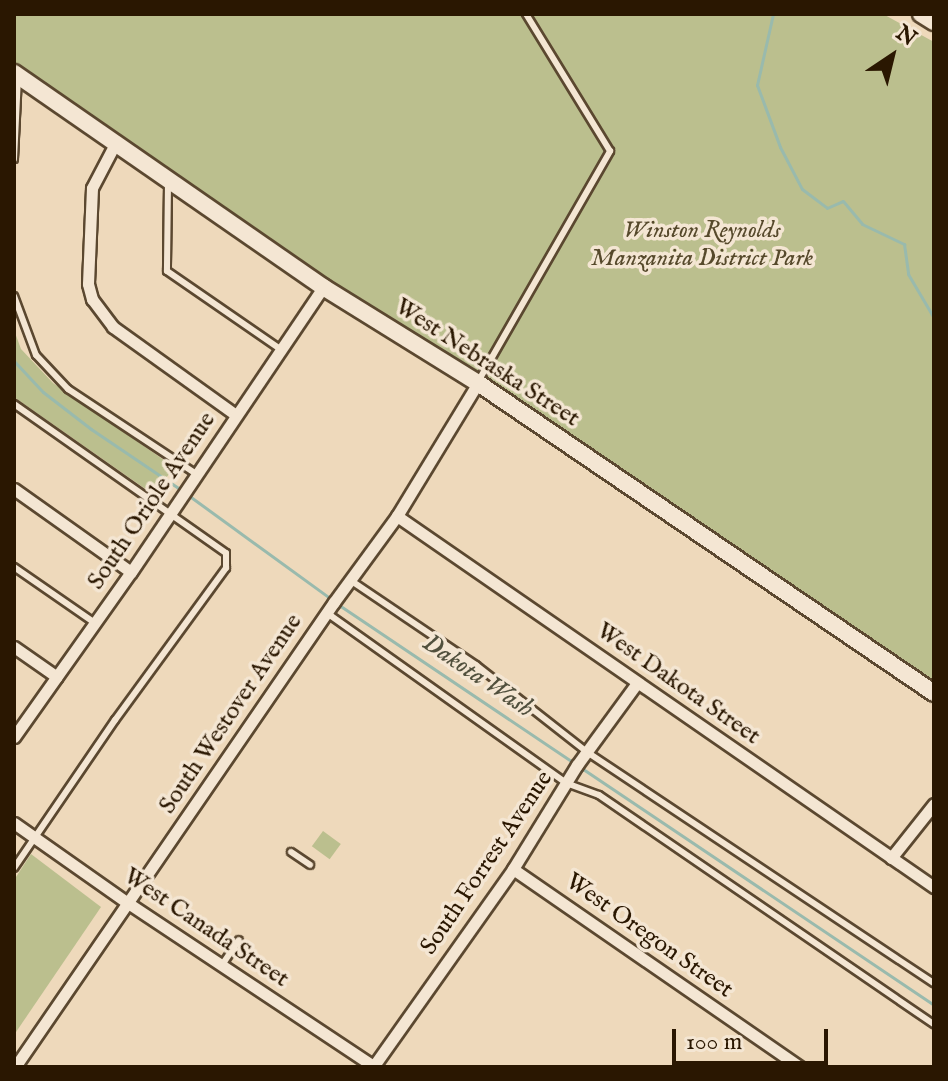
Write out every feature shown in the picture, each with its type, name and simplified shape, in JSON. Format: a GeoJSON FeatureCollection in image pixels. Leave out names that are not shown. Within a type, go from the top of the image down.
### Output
{"type":"FeatureCollection","features":[{"type":"Feature","properties":{"kind":"street"},"geometry":{"type":"LineString","coordinates":[[921,14],[934,22]]}},
{"type":"Feature","properties":{"kind":"street","name":"West Nebraska Street"},"geometry":{"type":"LineString","coordinates":[[16,74],[323,287],[478,383],[934,693]]}},
{"type":"Feature","properties":{"kind":"street"},"geometry":{"type":"LineString","coordinates":[[115,144],[92,188],[88,284],[92,299],[113,327],[236,415]]}},
{"type":"Feature","properties":{"kind":"street","name":"South Oriole Avenue"},"geometry":{"type":"LineString","coordinates":[[14,736],[131,572],[323,287]]}},
{"type":"Feature","properties":{"kind":"street","name":"South Westover Avenue"},"geometry":{"type":"LineString","coordinates":[[15,1067],[397,516],[478,383]]}},
{"type":"Feature","properties":{"kind":"street"},"geometry":{"type":"LineString","coordinates":[[14,489],[131,572]]}},
{"type":"Feature","properties":{"kind":"street","name":"West Dakota Street"},"geometry":{"type":"LineString","coordinates":[[397,516],[934,887]]}},
{"type":"Feature","properties":{"kind":"street"},"geometry":{"type":"LineString","coordinates":[[14,647],[57,677]]}},
{"type":"Feature","properties":{"kind":"street","name":"South Forrest Avenue"},"geometry":{"type":"LineString","coordinates":[[374,1067],[513,869],[566,783],[637,683]]}},
{"type":"Feature","properties":{"kind":"street"},"geometry":{"type":"LineString","coordinates":[[891,858],[934,804]]}},
{"type":"Feature","properties":{"kind":"street","name":"West Canada Street"},"geometry":{"type":"LineString","coordinates":[[14,823],[374,1067]]}},
{"type":"Feature","properties":{"kind":"street","name":"West Oregon Street"},"geometry":{"type":"LineString","coordinates":[[513,869],[800,1067]]}},
{"type":"Feature","properties":{"kind":"lane"},"geometry":{"type":"LineString","coordinates":[[478,383],[610,151],[526,14]]}},
{"type":"Feature","properties":{"kind":"lane"},"geometry":{"type":"LineString","coordinates":[[14,159],[16,74]]}},
{"type":"Feature","properties":{"kind":"lane"},"geometry":{"type":"LineString","coordinates":[[168,181],[167,271],[281,349]]}},
{"type":"Feature","properties":{"kind":"lane"},"geometry":{"type":"LineString","coordinates":[[14,296],[36,355],[68,389],[195,473]]}},
{"type":"Feature","properties":{"kind":"lane"},"geometry":{"type":"LineString","coordinates":[[14,404],[226,553],[226,568],[123,708],[14,868]]}},
{"type":"Feature","properties":{"kind":"lane"},"geometry":{"type":"LineString","coordinates":[[14,567],[95,623]]}},
{"type":"Feature","properties":{"kind":"lane"},"geometry":{"type":"LineString","coordinates":[[350,580],[476,665],[587,752],[934,983]]}},
{"type":"Feature","properties":{"kind":"lane"},"geometry":{"type":"LineString","coordinates":[[327,613],[566,783],[599,795],[934,1024]]}},
{"type":"Feature","properties":{"kind":"lane"},"geometry":{"type":"LineString","coordinates":[[291,852],[310,865]]}},
{"type":"Feature","properties":{"kind":"lane"},"geometry":{"type":"LineString","coordinates":[[222,965],[239,940]]}},
{"type":"Feature","properties":{"kind":"green space","name":"Winston Reynolds Manzanita District Park"},"geometry":{"type":"Polygon","coordinates":[[[14,14],[883,14],[934,42],[934,681],[506,393],[327,283],[14,65],[14,14]]]}},
{"type":"Feature","properties":{"kind":"green space"},"geometry":{"type":"Polygon","coordinates":[[[14,330],[21,349],[53,383],[174,467],[154,495],[14,397],[14,330]]]}},
{"type":"Feature","properties":{"kind":"green space"},"geometry":{"type":"Polygon","coordinates":[[[323,831],[341,844],[330,859],[312,846],[323,831]]]}},
{"type":"Feature","properties":{"kind":"green space"},"geometry":{"type":"Polygon","coordinates":[[[31,854],[101,907],[14,1035],[14,880],[31,854]]]}},
{"type":"Feature","properties":{"kind":"waterway"},"geometry":{"type":"LineString","coordinates":[[773,14],[757,85],[780,147],[802,189],[827,208],[843,201],[862,224],[904,244],[908,274],[934,318]]}},
{"type":"Feature","properties":{"kind":"waterway","name":"Dakota Wash"},"geometry":{"type":"LineString","coordinates":[[14,361],[43,392],[181,490]]}},
{"type":"Feature","properties":{"kind":"waterway","name":"Dakota Wash"},"geometry":{"type":"LineString","coordinates":[[188,495],[330,598]]}},
{"type":"Feature","properties":{"kind":"waterway","name":"Dakota Wash"},"geometry":{"type":"LineString","coordinates":[[336,603],[934,1005]]}}]}
